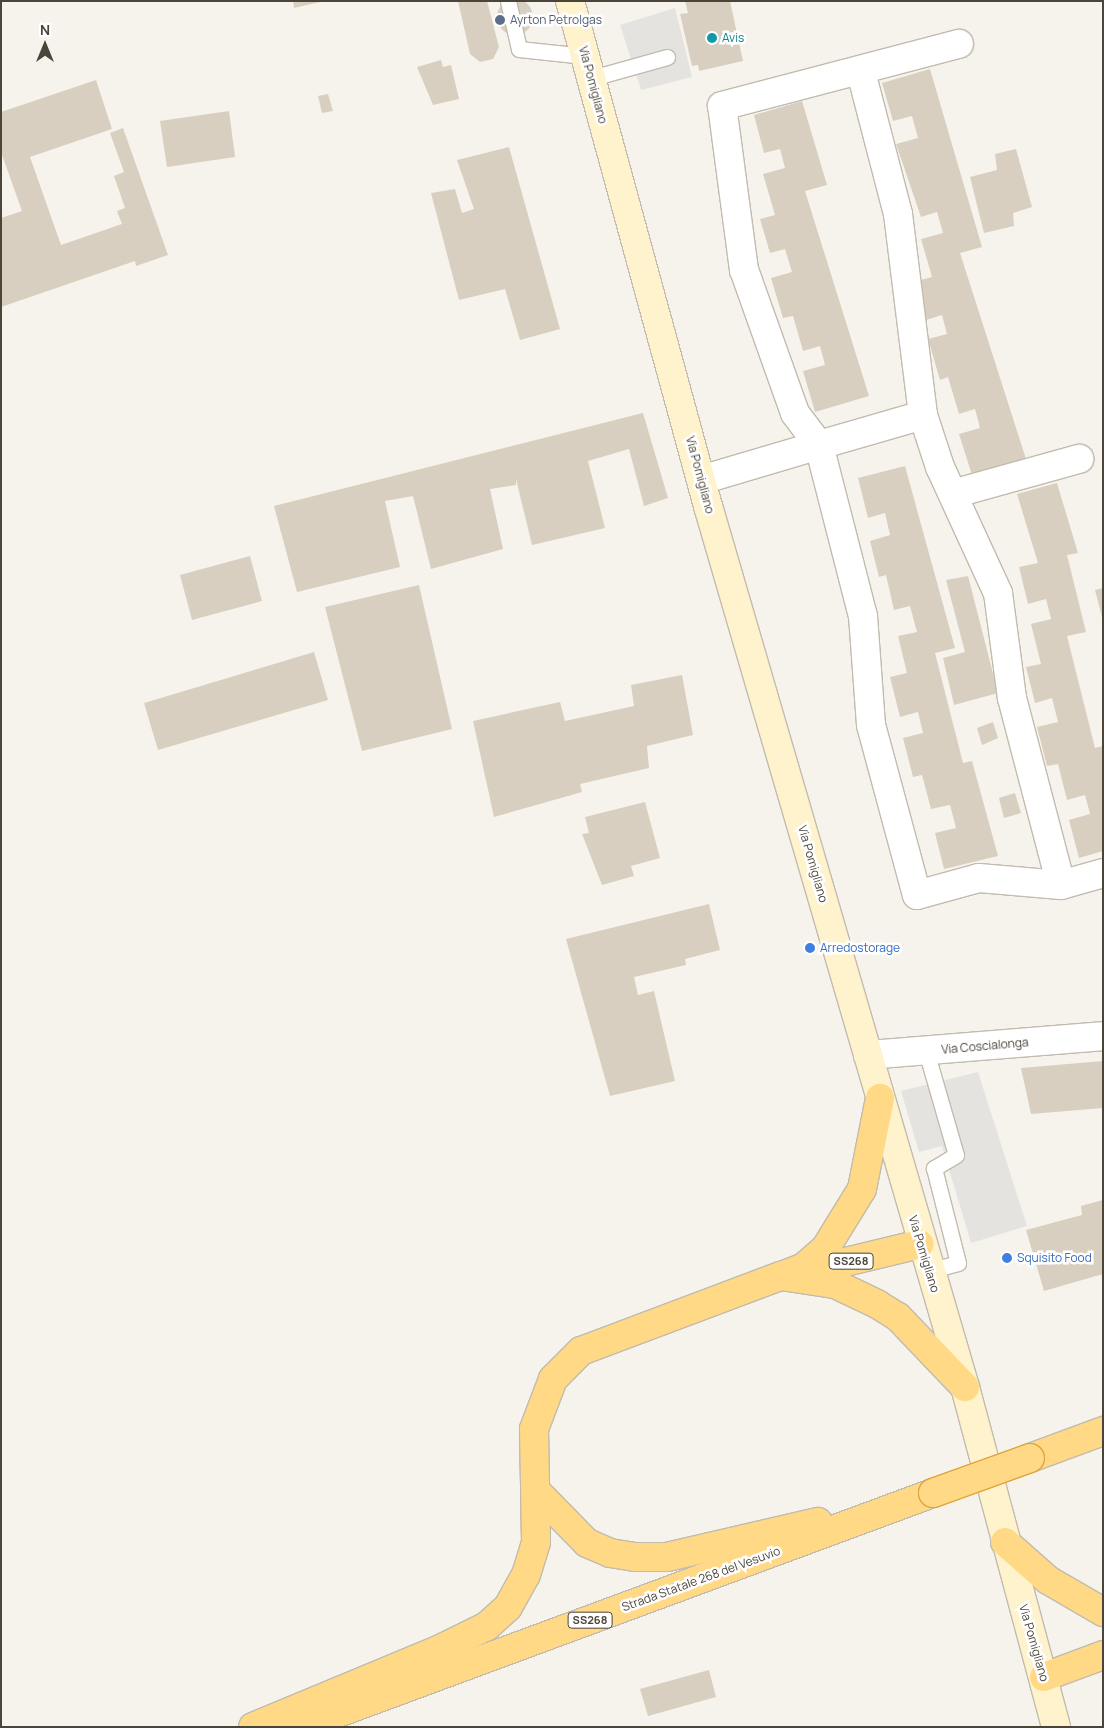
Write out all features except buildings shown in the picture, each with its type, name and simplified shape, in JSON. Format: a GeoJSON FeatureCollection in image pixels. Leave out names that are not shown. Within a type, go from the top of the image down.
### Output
{"type":"FeatureCollection","features":[{"type":"Feature","properties":{"kind":"highway"},"geometry":{"type":"LineString","coordinates":[[781,1276],[804,1267],[825,1249],[851,1210],[864,1180],[880,1098]]}},
{"type":"Feature","properties":{"kind":"highway","name":"SS268"},"geometry":{"type":"LineString","coordinates":[[253,1727],[486,1626],[508,1607],[526,1575],[536,1542],[538,1493],[532,1469],[534,1429],[553,1379],[581,1351],[781,1276],[920,1244]]}},
{"type":"Feature","properties":{"kind":"highway"},"geometry":{"type":"LineString","coordinates":[[781,1276],[834,1284],[877,1304],[898,1317],[965,1387]]}},
{"type":"Feature","properties":{"kind":"highway","name":"Strada Statale 268 del Vesuvio"},"geometry":{"type":"LineString","coordinates":[[300,1727],[1103,1431]]}},
{"type":"Feature","properties":{"kind":"highway","name":"SS268"},"geometry":{"type":"LineString","coordinates":[[538,1493],[587,1543],[610,1554],[634,1556],[667,1557],[797,1525],[879,1513]]}},
{"type":"Feature","properties":{"kind":"highway"},"geometry":{"type":"LineString","coordinates":[[1005,1542],[1048,1580],[1103,1612]]}},
{"type":"Feature","properties":{"kind":"highway"},"geometry":{"type":"LineString","coordinates":[[1044,1676],[1103,1655]]}},
{"type":"Feature","properties":{"kind":"main road","name":"Via Pomigliano"},"geometry":{"type":"LineString","coordinates":[[570,1],[701,480],[868,1056],[920,1244],[965,1387],[1005,1542],[1044,1676],[1056,1727]]}},
{"type":"Feature","properties":{"kind":"street"},"geometry":{"type":"LineString","coordinates":[[959,44],[861,72],[722,106],[744,270],[795,413],[819,445],[862,616],[871,725],[917,895],[979,878],[1061,885],[1103,873]]}},
{"type":"Feature","properties":{"kind":"street"},"geometry":{"type":"LineString","coordinates":[[861,72],[898,214],[923,415],[940,467],[956,493],[998,593],[1012,698],[1061,885]]}},
{"type":"Feature","properties":{"kind":"street"},"geometry":{"type":"LineString","coordinates":[[701,480],[923,415]]}},
{"type":"Feature","properties":{"kind":"street"},"geometry":{"type":"LineString","coordinates":[[956,493],[1079,459]]}},
{"type":"Feature","properties":{"kind":"street","name":"Via Coscialonga"},"geometry":{"type":"LineString","coordinates":[[868,1056],[1103,1036]]}},
{"type":"Feature","properties":{"kind":"lane"},"geometry":{"type":"LineString","coordinates":[[508,1],[519,49],[588,67],[667,57]]}},
{"type":"Feature","properties":{"kind":"lane"},"geometry":{"type":"LineString","coordinates":[[926,1051],[956,1156],[934,1168],[958,1263],[928,1271]]}},
{"type":"Feature","properties":{"kind":"shaded area"},"geometry":{"type":"Polygon","coordinates":[[[675,8],[692,77],[641,90],[620,25],[675,8]]]}},
{"type":"Feature","properties":{"kind":"shaded area"},"geometry":{"type":"Polygon","coordinates":[[[978,1072],[1027,1226],[971,1243],[942,1146],[919,1152],[901,1091],[978,1072]]]}},
{"type":"Feature","properties":{"kind":"place","name":"Ayrton Petrolgas"},"geometry":{"type":"Point","coordinates":[500,20]}},
{"type":"Feature","properties":{"kind":"place","name":"Avis"},"geometry":{"type":"Point","coordinates":[712,38]}},
{"type":"Feature","properties":{"kind":"place","name":"Arredostorage"},"geometry":{"type":"Point","coordinates":[810,948]}},
{"type":"Feature","properties":{"kind":"place","name":"Squisito Food"},"geometry":{"type":"Point","coordinates":[1007,1258]}}]}
